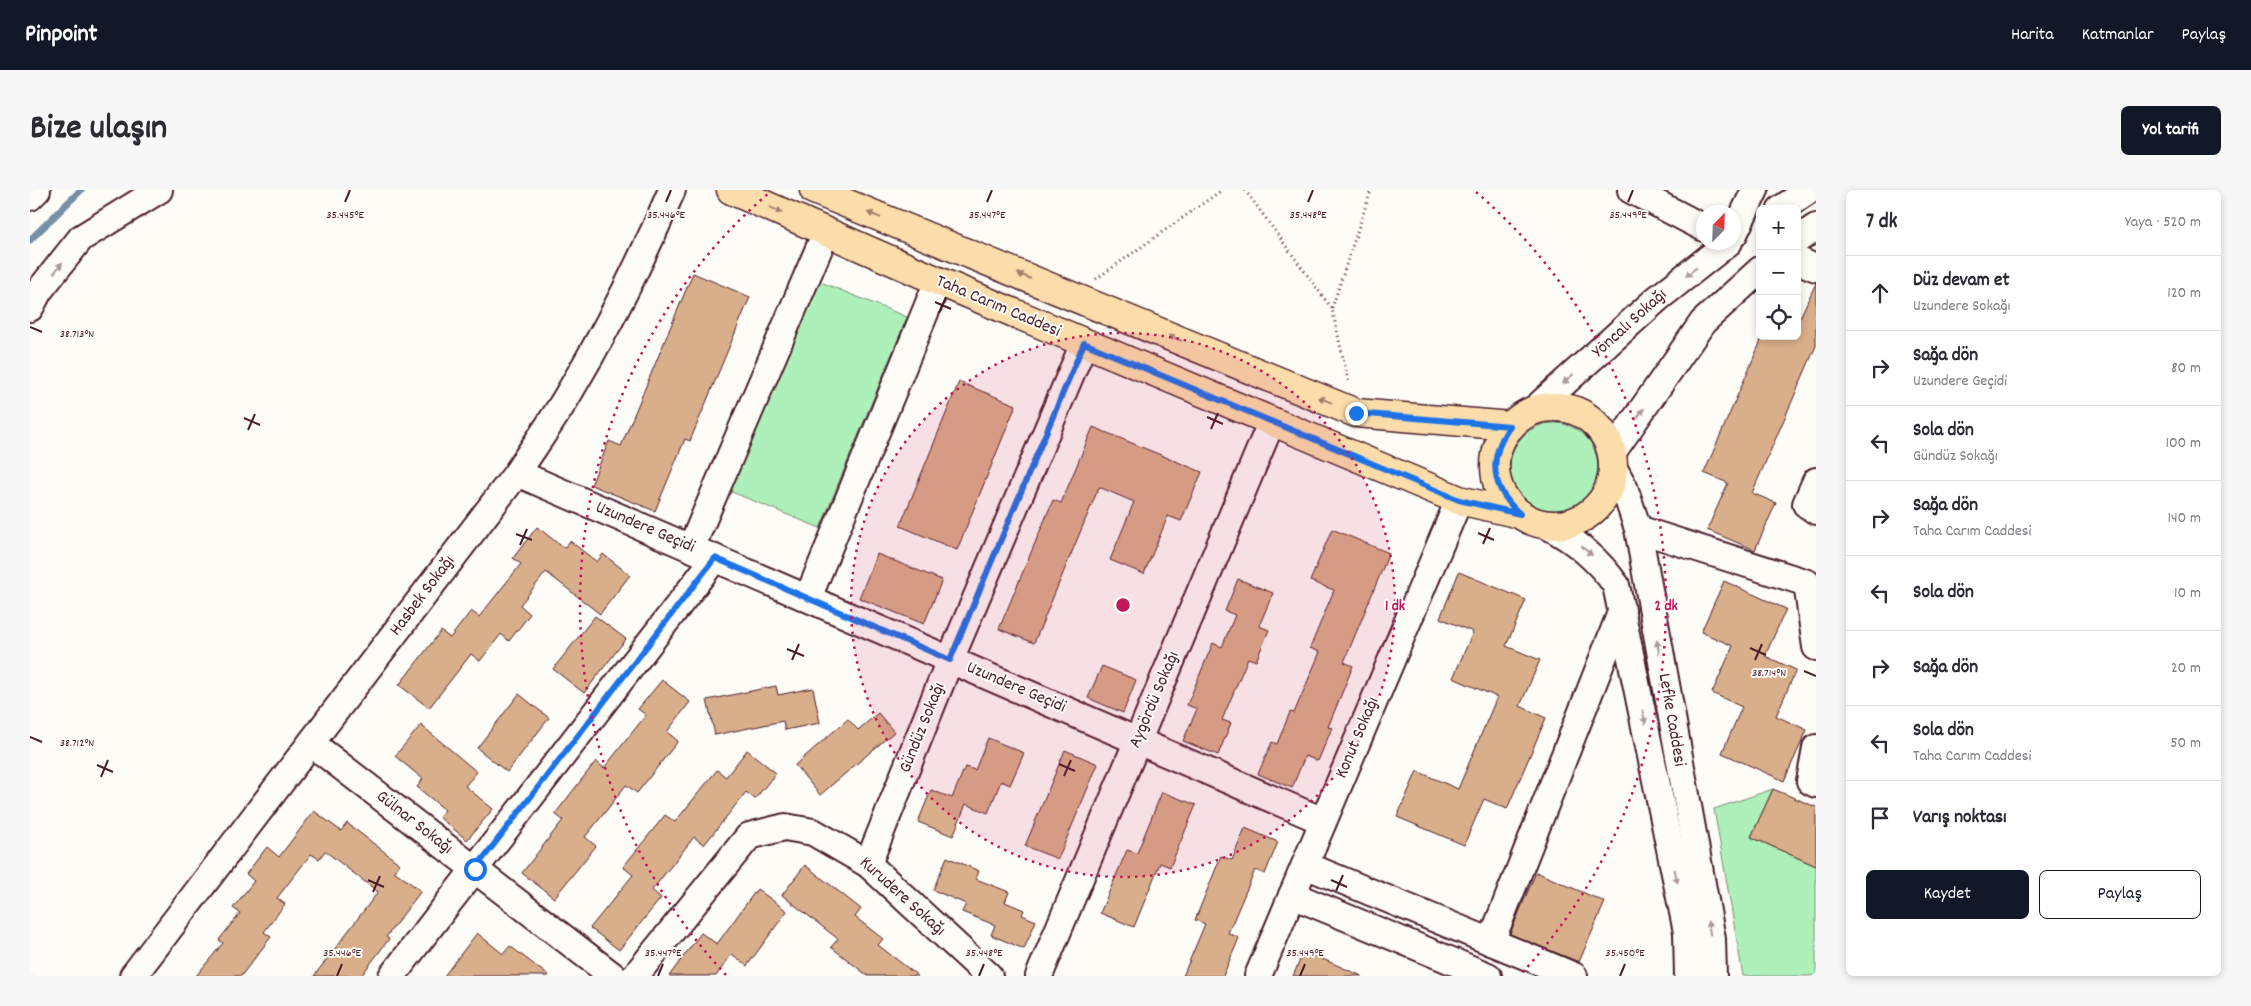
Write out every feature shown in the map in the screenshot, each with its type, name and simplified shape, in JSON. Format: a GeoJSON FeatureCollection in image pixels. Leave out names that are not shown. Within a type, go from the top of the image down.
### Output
{"type":"FeatureCollection","features":[{"type":"Feature","properties":{"kind":"main road","name":"Taha Carım Caddesi"},"geometry":{"type":"LineString","coordinates":[[731,190],[938,281],[1271,423],[1459,500],[1520,514]]}},
{"type":"Feature","properties":{"kind":"main road"},"geometry":{"type":"LineString","coordinates":[[814,190],[1356,413],[1510,426]]}},
{"type":"Feature","properties":{"kind":"main road"},"geometry":{"type":"LineString","coordinates":[[1562,408],[1589,418],[1607,440],[1613,460],[1606,494],[1592,511],[1574,521],[1560,525],[1546,525],[1520,514],[1509,504],[1496,479],[1497,451],[1510,426],[1534,410],[1562,408]]}},
{"type":"Feature","properties":{"kind":"street"},"geometry":{"type":"LineString","coordinates":[[30,196],[37,190]]}},
{"type":"Feature","properties":{"kind":"street"},"geometry":{"type":"LineString","coordinates":[[30,308],[39,291],[81,238],[159,190]]}},
{"type":"Feature","properties":{"kind":"street","name":"Hasbek Sokağı"},"geometry":{"type":"LineString","coordinates":[[133,976],[517,473],[568,395],[597,344],[633,275],[672,190]]}},
{"type":"Feature","properties":{"kind":"street"},"geometry":{"type":"LineString","coordinates":[[1631,190],[1696,224]]}},
{"type":"Feature","properties":{"kind":"street"},"geometry":{"type":"LineString","coordinates":[[1741,219],[1755,190]]}},
{"type":"Feature","properties":{"kind":"street"},"geometry":{"type":"LineString","coordinates":[[1786,205],[1809,190]]}},
{"type":"Feature","properties":{"kind":"street"},"geometry":{"type":"LineString","coordinates":[[1741,234],[1756,225]]}},
{"type":"Feature","properties":{"kind":"street"},"geometry":{"type":"LineString","coordinates":[[1801,237],[1816,228]]}},
{"type":"Feature","properties":{"kind":"street"},"geometry":{"type":"LineString","coordinates":[[691,548],[826,232]]}},
{"type":"Feature","properties":{"kind":"street","name":"Yoncalı Sokağı"},"geometry":{"type":"LineString","coordinates":[[1534,410],[1657,299],[1719,250]]}},
{"type":"Feature","properties":{"kind":"street"},"geometry":{"type":"LineString","coordinates":[[1801,262],[1816,268]]}},
{"type":"Feature","properties":{"kind":"street"},"geometry":{"type":"LineString","coordinates":[[1613,460],[1703,322],[1756,274]]}},
{"type":"Feature","properties":{"kind":"street"},"geometry":{"type":"LineString","coordinates":[[808,598],[938,281]]}},
{"type":"Feature","properties":{"kind":"street","name":"Gündüz Sokağı"},"geometry":{"type":"LineString","coordinates":[[868,864],[950,660],[1084,343]]}},
{"type":"Feature","properties":{"kind":"street","name":"Aygördü Sokağı"},"geometry":{"type":"LineString","coordinates":[[1039,976],[1271,423]]}},
{"type":"Feature","properties":{"kind":"street","name":"Lefke Caddesi"},"geometry":{"type":"LineString","coordinates":[[1613,460],[1638,529],[1712,939],[1713,976]]}},
{"type":"Feature","properties":{"kind":"street","name":"Uzundere Geçidi"},"geometry":{"type":"LineString","coordinates":[[517,473],[1323,821]]}},
{"type":"Feature","properties":{"kind":"street"},"geometry":{"type":"LineString","coordinates":[[1816,480],[1806,504],[1816,511]]}},
{"type":"Feature","properties":{"kind":"street","name":"Konut Sokağı"},"geometry":{"type":"LineString","coordinates":[[1258,976],[1459,500]]}},
{"type":"Feature","properties":{"kind":"street","name":"Lefke Caddesi"},"geometry":{"type":"LineString","coordinates":[[1546,525],[1582,546],[1606,571],[1616,585],[1688,932],[1688,976]]}},
{"type":"Feature","properties":{"kind":"street"},"geometry":{"type":"LineString","coordinates":[[1638,529],[1812,581],[1816,647]]}},
{"type":"Feature","properties":{"kind":"street"},"geometry":{"type":"LineString","coordinates":[[392,976],[715,558]]}},
{"type":"Feature","properties":{"kind":"street"},"geometry":{"type":"LineString","coordinates":[[1491,942],[1622,610]]}},
{"type":"Feature","properties":{"kind":"street","name":"Gülnar Sokağı"},"geometry":{"type":"LineString","coordinates":[[311,743],[613,976]]}},
{"type":"Feature","properties":{"kind":"street"},"geometry":{"type":"LineString","coordinates":[[1816,748],[1810,781],[1816,784]]}},
{"type":"Feature","properties":{"kind":"street","name":"Kurudere Sokağı"},"geometry":{"type":"LineString","coordinates":[[635,976],[749,836],[772,828],[799,828],[826,838],[868,864],[989,976]]}},
{"type":"Feature","properties":{"kind":"street"},"geometry":{"type":"LineString","coordinates":[[1305,865],[1574,976]]}},
{"type":"Feature","properties":{"kind":"street"},"geometry":{"type":"LineString","coordinates":[[1292,895],[1488,976]]}},
{"type":"Feature","properties":{"kind":"path"},"geometry":{"type":"LineString","coordinates":[[1071,296],[1222,190]]}},
{"type":"Feature","properties":{"kind":"path"},"geometry":{"type":"LineString","coordinates":[[1245,190],[1332,309],[1356,413]]}},
{"type":"Feature","properties":{"kind":"path"},"geometry":{"type":"LineString","coordinates":[[1332,309],[1371,190]]}},
{"type":"Feature","properties":{"kind":"green space"},"geometry":{"type":"Polygon","coordinates":[[[813,279],[907,317],[820,528],[727,490],[813,279]]]}},
{"type":"Feature","properties":{"kind":"green space"},"geometry":{"type":"Polygon","coordinates":[[[1554,423],[1571,427],[1585,436],[1594,450],[1598,467],[1594,484],[1585,498],[1571,507],[1554,511],[1537,507],[1523,498],[1514,484],[1510,467],[1514,450],[1523,436],[1537,427],[1554,423]]]}},
{"type":"Feature","properties":{"kind":"green space"},"geometry":{"type":"Polygon","coordinates":[[[1773,789],[1751,837],[1816,866],[1816,976],[1743,976],[1714,809],[1773,789]]]}},
{"type":"Feature","properties":{"kind":"building"},"geometry":{"type":"Polygon","coordinates":[[[693,273],[750,297],[690,441],[685,439],[655,511],[591,485],[609,441],[621,446],[693,273]]]}},
{"type":"Feature","properties":{"kind":"building"},"geometry":{"type":"Polygon","coordinates":[[[1816,283],[1816,346],[1752,493],[1776,503],[1755,550],[1707,530],[1728,483],[1704,473],[1761,340],[1801,340],[1801,315],[1816,283]]]}},
{"type":"Feature","properties":{"kind":"building"},"geometry":{"type":"Polygon","coordinates":[[[959,382],[1016,405],[957,550],[900,526],[959,382]]]}},
{"type":"Feature","properties":{"kind":"building"},"geometry":{"type":"Polygon","coordinates":[[[1093,427],[1202,472],[1181,521],[1168,516],[1144,574],[1110,560],[1134,502],[1099,487],[1034,643],[999,629],[1053,500],[1061,503],[1093,427]]]}},
{"type":"Feature","properties":{"kind":"building"},"geometry":{"type":"Polygon","coordinates":[[[537,527],[564,548],[570,541],[597,562],[603,554],[630,575],[600,614],[546,572],[520,605],[530,614],[509,641],[501,634],[480,661],[471,654],[429,708],[399,685],[441,631],[450,638],[471,611],[479,617],[521,564],[513,558],[537,527]]]}},
{"type":"Feature","properties":{"kind":"building"},"geometry":{"type":"Polygon","coordinates":[[[1332,529],[1389,553],[1344,662],[1353,666],[1328,727],[1332,728],[1318,761],[1305,756],[1292,788],[1258,774],[1272,742],[1277,744],[1290,712],[1294,713],[1320,652],[1310,648],[1334,590],[1310,581],[1332,529]]]}},
{"type":"Feature","properties":{"kind":"building"},"geometry":{"type":"Polygon","coordinates":[[[877,554],[942,580],[924,624],[859,598],[877,554]]]}},
{"type":"Feature","properties":{"kind":"building"},"geometry":{"type":"Polygon","coordinates":[[[1459,572],[1526,600],[1506,646],[1540,660],[1520,706],[1546,718],[1507,809],[1484,799],[1464,845],[1397,817],[1417,771],[1458,789],[1497,697],[1453,678],[1473,632],[1440,618],[1459,572]]]}},
{"type":"Feature","properties":{"kind":"building"},"geometry":{"type":"Polygon","coordinates":[[[1238,579],[1273,593],[1259,626],[1269,630],[1256,661],[1248,658],[1222,720],[1231,723],[1218,755],[1183,741],[1197,709],[1187,705],[1213,643],[1222,647],[1235,615],[1225,611],[1238,579]]]}},
{"type":"Feature","properties":{"kind":"building"},"geometry":{"type":"Polygon","coordinates":[[[1724,581],[1786,609],[1765,656],[1796,670],[1776,716],[1807,730],[1784,781],[1722,753],[1742,707],[1712,693],[1733,646],[1701,632],[1724,581]]]}},
{"type":"Feature","properties":{"kind":"building"},"geometry":{"type":"Polygon","coordinates":[[[595,616],[626,639],[584,693],[553,669],[595,616]]]}},
{"type":"Feature","properties":{"kind":"building"},"geometry":{"type":"Polygon","coordinates":[[[1102,666],[1136,680],[1123,713],[1088,698],[1102,666]]]}},
{"type":"Feature","properties":{"kind":"building"},"geometry":{"type":"Polygon","coordinates":[[[662,680],[690,702],[667,732],[678,741],[637,793],[626,785],[585,837],[596,846],[554,898],[522,873],[563,820],[555,814],[596,761],[604,768],[646,715],[638,709],[662,680]]]}},
{"type":"Feature","properties":{"kind":"building"},"geometry":{"type":"Polygon","coordinates":[[[776,686],[778,695],[813,688],[820,723],[785,730],[783,721],[715,735],[707,700],[776,686]]]}},
{"type":"Feature","properties":{"kind":"building"},"geometry":{"type":"Polygon","coordinates":[[[519,694],[549,718],[507,772],[477,748],[519,694]]]}},
{"type":"Feature","properties":{"kind":"building"},"geometry":{"type":"Polygon","coordinates":[[[878,713],[894,732],[820,795],[795,765],[848,719],[858,730],[878,713]]]}},
{"type":"Feature","properties":{"kind":"building"},"geometry":{"type":"Polygon","coordinates":[[[421,725],[477,772],[465,786],[493,809],[467,840],[439,817],[445,810],[417,787],[423,779],[395,756],[421,725]]]}},
{"type":"Feature","properties":{"kind":"building"},"geometry":{"type":"Polygon","coordinates":[[[988,738],[1024,753],[1010,785],[1001,781],[988,813],[966,804],[953,836],[918,822],[931,790],[952,798],[965,767],[975,770],[988,738]]]}},
{"type":"Feature","properties":{"kind":"building"},"geometry":{"type":"Polygon","coordinates":[[[747,750],[776,773],[755,799],[746,792],[704,845],[694,837],[652,890],[661,898],[619,950],[590,928],[633,875],[623,867],[665,815],[675,822],[717,770],[726,777],[747,750]]]}},
{"type":"Feature","properties":{"kind":"building"},"geometry":{"type":"Polygon","coordinates":[[[1065,750],[1098,764],[1058,859],[1025,846],[1065,750]]]}},
{"type":"Feature","properties":{"kind":"building"},"geometry":{"type":"Polygon","coordinates":[[[1773,789],[1816,807],[1816,866],[1751,837],[1773,789]]]}},
{"type":"Feature","properties":{"kind":"building"},"geometry":{"type":"Polygon","coordinates":[[[1162,792],[1196,805],[1170,867],[1160,863],[1134,927],[1100,913],[1127,850],[1137,853],[1162,792]]]}},
{"type":"Feature","properties":{"kind":"building"},"geometry":{"type":"Polygon","coordinates":[[[314,811],[341,831],[347,823],[400,864],[394,871],[421,891],[386,937],[389,939],[361,976],[314,976],[378,892],[325,851],[319,859],[311,854],[277,898],[285,904],[264,932],[271,937],[241,976],[196,976],[223,943],[219,940],[240,913],[233,908],[254,881],[246,874],[267,847],[279,857],[314,811]]]}},
{"type":"Feature","properties":{"kind":"building"},"geometry":{"type":"Polygon","coordinates":[[[1245,828],[1278,842],[1265,874],[1255,870],[1228,933],[1239,938],[1223,976],[1183,976],[1205,924],[1195,920],[1221,856],[1232,860],[1245,828]]]}},
{"type":"Feature","properties":{"kind":"building"},"geometry":{"type":"Polygon","coordinates":[[[947,857],[979,871],[976,879],[1009,892],[1005,902],[1024,910],[1022,915],[1036,921],[1024,949],[991,935],[995,925],[962,912],[966,904],[933,890],[947,857]]]}},
{"type":"Feature","properties":{"kind":"building"},"geometry":{"type":"Polygon","coordinates":[[[805,865],[861,909],[855,917],[883,939],[878,945],[918,976],[868,976],[831,947],[838,939],[782,895],[805,865]]]}},
{"type":"Feature","properties":{"kind":"building"},"geometry":{"type":"Polygon","coordinates":[[[1536,872],[1605,902],[1579,962],[1510,934],[1536,872]]]}},
{"type":"Feature","properties":{"kind":"building"},"geometry":{"type":"Polygon","coordinates":[[[757,889],[787,911],[747,966],[732,954],[716,976],[669,976],[701,933],[717,944],[757,889]]]}},
{"type":"Feature","properties":{"kind":"building"},"geometry":{"type":"Polygon","coordinates":[[[477,933],[503,954],[510,946],[549,976],[444,976],[477,933]]]}},
{"type":"Feature","properties":{"kind":"building"},"geometry":{"type":"Polygon","coordinates":[[[1304,951],[1362,976],[1293,976],[1304,951]]]}},
{"type":"Feature","properties":{"kind":"waterway"},"geometry":{"type":"LineString","coordinates":[[30,240],[81,190]]}},
{"type":"Feature","properties":{"kind":"route"},"geometry":{"type":"LineString","coordinates":[[475,869],[715,558],[950,660],[1084,343],[1271,423],[1459,500],[1520,514],[1509,504],[1501,492],[1496,479],[1495,464],[1497,451],[1502,437],[1510,426],[1356,413]]}}]}
